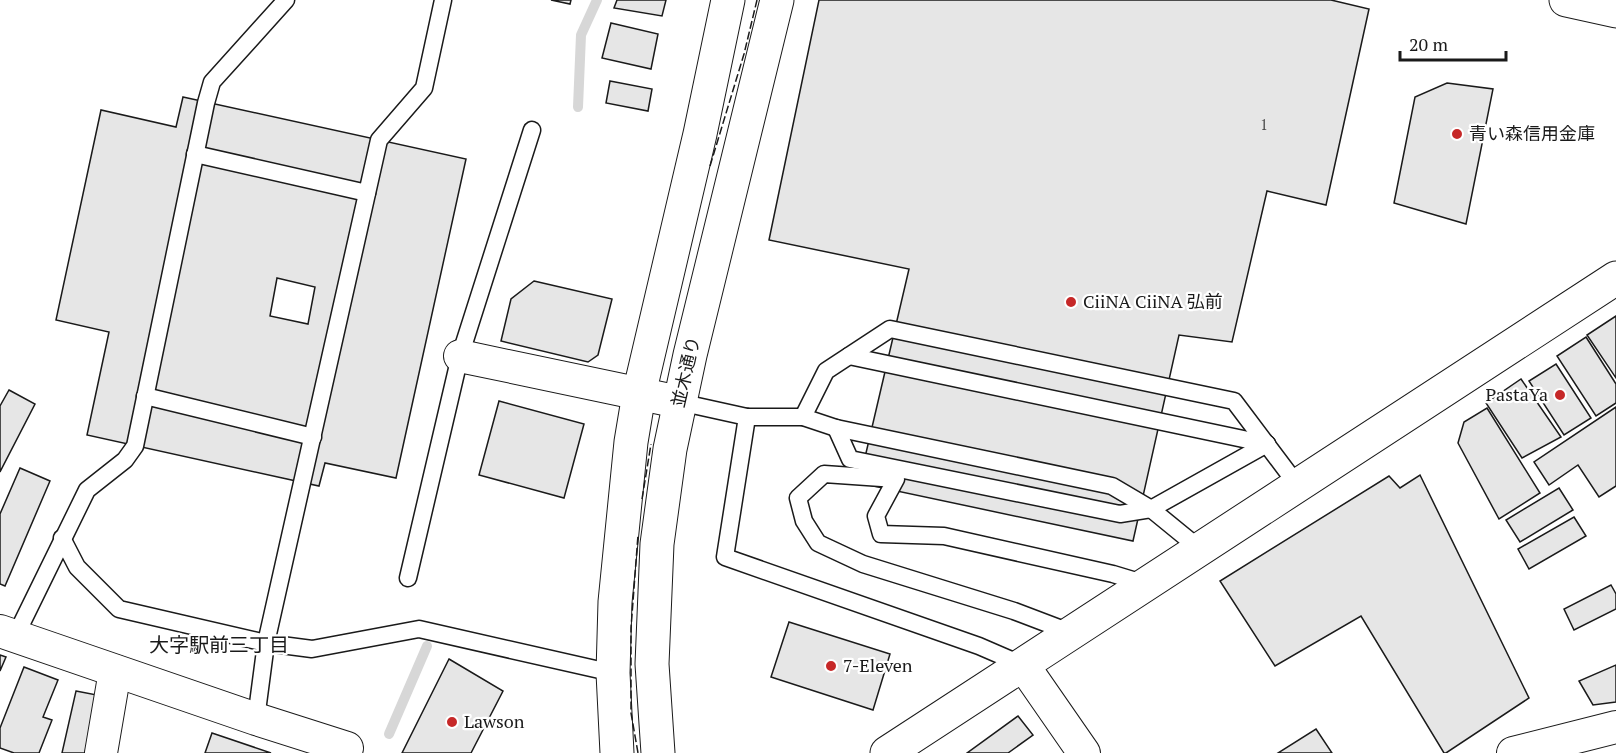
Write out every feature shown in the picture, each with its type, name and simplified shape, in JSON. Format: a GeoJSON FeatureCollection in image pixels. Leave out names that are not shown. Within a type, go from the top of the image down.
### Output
{"type":"FeatureCollection","features":[{"type":"Feature","properties":{"kind":"street"},"geometry":{"type":"LineString","coordinates":[[617,753],[613,673],[615,602],[639,394],[700,134],[728,0]]}},
{"type":"Feature","properties":{"kind":"street","name":"並木通り"},"geometry":{"type":"LineString","coordinates":[[657,753],[652,664],[657,544],[679,402],[777,0]]}},
{"type":"Feature","properties":{"kind":"street"},"geometry":{"type":"LineString","coordinates":[[1566,0],[1616,11]]}},
{"type":"Feature","properties":{"kind":"street"},"geometry":{"type":"LineString","coordinates":[[886,753],[1616,278]]}},
{"type":"Feature","properties":{"kind":"street"},"geometry":{"type":"LineString","coordinates":[[460,357],[679,402]]}},
{"type":"Feature","properties":{"kind":"street"},"geometry":{"type":"LineString","coordinates":[[7,634],[347,748],[345,753]]}},
{"type":"Feature","properties":{"kind":"street"},"geometry":{"type":"LineString","coordinates":[[1023,664],[1084,753]]}},
{"type":"Feature","properties":{"kind":"street"},"geometry":{"type":"LineString","coordinates":[[101,753],[115,671]]}},
{"type":"Feature","properties":{"kind":"street"},"geometry":{"type":"LineString","coordinates":[[1513,753],[1616,727]]}},
{"type":"Feature","properties":{"kind":"lane"},"geometry":{"type":"LineString","coordinates":[[7,634],[87,490],[125,460],[135,446],[212,82],[286,0]]}},
{"type":"Feature","properties":{"kind":"lane"},"geometry":{"type":"LineString","coordinates":[[256,719],[266,643],[379,140],[424,88],[443,0]]}},
{"type":"Feature","properties":{"kind":"lane"},"geometry":{"type":"LineString","coordinates":[[408,578],[460,357],[532,130]]}},
{"type":"Feature","properties":{"kind":"lane"},"geometry":{"type":"LineString","coordinates":[[195,154],[367,193]]}},
{"type":"Feature","properties":{"kind":"lane"},"geometry":{"type":"LineString","coordinates":[[803,417],[826,371],[890,329],[1234,401],[1298,486]]}},
{"type":"Feature","properties":{"kind":"lane"},"geometry":{"type":"LineString","coordinates":[[849,356],[1267,444]]}},
{"type":"Feature","properties":{"kind":"lane"},"geometry":{"type":"LineString","coordinates":[[145,396],[313,437]]}},
{"type":"Feature","properties":{"kind":"lane"},"geometry":{"type":"LineString","coordinates":[[679,402],[747,417],[803,417],[836,428],[1112,486],[1150,509],[1200,549]]}},
{"type":"Feature","properties":{"kind":"lane"},"geometry":{"type":"LineString","coordinates":[[747,417],[725,557],[979,646],[1023,664]]}},
{"type":"Feature","properties":{"kind":"lane"},"geometry":{"type":"LineString","coordinates":[[836,428],[850,459],[1120,514],[1150,509],[1267,444]]}},
{"type":"Feature","properties":{"kind":"lane"},"geometry":{"type":"LineString","coordinates":[[1072,633],[1014,611],[863,564],[818,543],[804,521],[798,498],[824,474],[897,479],[876,516],[881,534],[944,536],[1113,574],[1146,584]]}},
{"type":"Feature","properties":{"kind":"lane"},"geometry":{"type":"LineString","coordinates":[[62,538],[77,567],[119,609],[266,643],[312,649],[419,629],[613,673]]}},
{"type":"Feature","properties":{"kind":"building"},"geometry":{"type":"Polygon","coordinates":[[[551,0],[571,0],[570,4],[551,0]]]}},
{"type":"Feature","properties":{"kind":"building"},"geometry":{"type":"Polygon","coordinates":[[[617,0],[666,0],[662,16],[614,8],[617,0]]]}},
{"type":"Feature","properties":{"kind":"building","name":"CiiNA CiiNA 弘前"},"geometry":{"type":"Polygon","coordinates":[[[819,0],[1331,0],[1369,9],[1326,205],[1267,191],[1232,342],[1179,335],[1133,541],[859,483],[909,269],[769,240],[819,0]]]}},
{"type":"Feature","properties":{"kind":"building"},"geometry":{"type":"Polygon","coordinates":[[[611,23],[658,34],[651,69],[602,58],[611,23]]]}},
{"type":"Feature","properties":{"kind":"building"},"geometry":{"type":"Polygon","coordinates":[[[610,81],[652,89],[648,111],[606,103],[610,81]]]}},
{"type":"Feature","properties":{"kind":"building"},"geometry":{"type":"Polygon","coordinates":[[[1447,83],[1493,89],[1466,224],[1394,203],[1415,97],[1447,83]]]}},
{"type":"Feature","properties":{"kind":"building"},"geometry":{"type":"Polygon","coordinates":[[[183,97],[466,159],[396,478],[325,463],[319,486],[87,435],[109,332],[56,320],[101,110],[176,127],[183,97]],[[277,278],[270,316],[308,324],[315,287],[277,278]]]}},
{"type":"Feature","properties":{"kind":"building"},"geometry":{"type":"Polygon","coordinates":[[[534,281],[612,299],[598,355],[588,362],[501,341],[511,299],[534,281]]]}},
{"type":"Feature","properties":{"kind":"building"},"geometry":{"type":"Polygon","coordinates":[[[1616,316],[1616,378],[1587,335],[1616,316]]]}},
{"type":"Feature","properties":{"kind":"building"},"geometry":{"type":"Polygon","coordinates":[[[1586,337],[1616,384],[1616,403],[1596,416],[1557,356],[1586,337]]]}},
{"type":"Feature","properties":{"kind":"building"},"geometry":{"type":"Polygon","coordinates":[[[1556,364],[1591,418],[1564,435],[1529,381],[1556,364]]]}},
{"type":"Feature","properties":{"kind":"building"},"geometry":{"type":"Polygon","coordinates":[[[1521,379],[1561,437],[1522,458],[1486,403],[1521,379]]]}},
{"type":"Feature","properties":{"kind":"building"},"geometry":{"type":"Polygon","coordinates":[[[9,390],[35,404],[0,472],[0,406],[9,390]]]}},
{"type":"Feature","properties":{"kind":"building"},"geometry":{"type":"Polygon","coordinates":[[[499,401],[584,424],[564,498],[479,475],[499,401]]]}},
{"type":"Feature","properties":{"kind":"building"},"geometry":{"type":"Polygon","coordinates":[[[1616,407],[1616,486],[1599,497],[1578,465],[1549,485],[1534,462],[1616,407]]]}},
{"type":"Feature","properties":{"kind":"building"},"geometry":{"type":"Polygon","coordinates":[[[1487,408],[1540,493],[1499,519],[1458,443],[1464,422],[1487,408]]]}},
{"type":"Feature","properties":{"kind":"building"},"geometry":{"type":"Polygon","coordinates":[[[20,468],[50,481],[5,586],[0,584],[0,514],[20,468]]]}},
{"type":"Feature","properties":{"kind":"building"},"geometry":{"type":"Polygon","coordinates":[[[1420,475],[1529,698],[1446,753],[1361,616],[1275,666],[1220,581],[1389,476],[1400,488],[1420,475]]]}},
{"type":"Feature","properties":{"kind":"building"},"geometry":{"type":"Polygon","coordinates":[[[1559,488],[1573,510],[1520,542],[1506,520],[1559,488]]]}},
{"type":"Feature","properties":{"kind":"building"},"geometry":{"type":"Polygon","coordinates":[[[1574,517],[1586,536],[1529,569],[1518,549],[1574,517]]]}},
{"type":"Feature","properties":{"kind":"building"},"geometry":{"type":"Polygon","coordinates":[[[1611,585],[1616,594],[1616,609],[1574,630],[1564,609],[1611,585]]]}},
{"type":"Feature","properties":{"kind":"building","name":"7-Eleven"},"geometry":{"type":"Polygon","coordinates":[[[789,622],[890,654],[873,710],[771,677],[789,622]]]}},
{"type":"Feature","properties":{"kind":"building"},"geometry":{"type":"Polygon","coordinates":[[[0,655],[6,657],[0,671],[0,655]]]}},
{"type":"Feature","properties":{"kind":"building","name":"Lawson"},"geometry":{"type":"Polygon","coordinates":[[[449,659],[503,691],[471,753],[402,753],[449,659]]]}},
{"type":"Feature","properties":{"kind":"building"},"geometry":{"type":"Polygon","coordinates":[[[1616,665],[1616,702],[1593,705],[1579,681],[1616,665]]]}},
{"type":"Feature","properties":{"kind":"building"},"geometry":{"type":"Polygon","coordinates":[[[24,667],[58,680],[43,717],[52,720],[39,753],[14,753],[0,748],[0,728],[24,667]]]}},
{"type":"Feature","properties":{"kind":"building"},"geometry":{"type":"Polygon","coordinates":[[[76,691],[97,695],[85,753],[62,753],[76,691]]]}},
{"type":"Feature","properties":{"kind":"building"},"geometry":{"type":"Polygon","coordinates":[[[1018,716],[1033,735],[1008,753],[967,753],[1018,716]]]}},
{"type":"Feature","properties":{"kind":"building"},"geometry":{"type":"Polygon","coordinates":[[[1316,729],[1332,753],[1278,753],[1316,729]]]}},
{"type":"Feature","properties":{"kind":"building"},"geometry":{"type":"Polygon","coordinates":[[[212,733],[271,753],[205,753],[212,733]]]}},
{"type":"Feature","properties":{"kind":"waterway"},"geometry":{"type":"LineString","coordinates":[[578,107],[581,35],[597,0]]}},
{"type":"Feature","properties":{"kind":"waterway"},"geometry":{"type":"LineString","coordinates":[[389,734],[427,646]]}},
{"type":"Feature","properties":{"kind":"fence"},"geometry":{"type":"LineString","coordinates":[[710,166],[744,54],[757,0]]}},
{"type":"Feature","properties":{"kind":"fence"},"geometry":{"type":"LineString","coordinates":[[642,499],[651,444]]}},
{"type":"Feature","properties":{"kind":"fence"},"geometry":{"type":"LineString","coordinates":[[638,535],[631,628],[631,713],[638,753]]}},
{"type":"Feature","properties":{"kind":"place","name":"青い森信用金庫"},"geometry":{"type":"Point","coordinates":[1457,134]}},
{"type":"Feature","properties":{"kind":"place","name":"CiiNA CiiNA 弘前"},"geometry":{"type":"Point","coordinates":[1071,302]}},
{"type":"Feature","properties":{"kind":"place","name":"PastaYa"},"geometry":{"type":"Point","coordinates":[1560,395]}},
{"type":"Feature","properties":{"kind":"place","name":"7-Eleven"},"geometry":{"type":"Point","coordinates":[831,666]}},
{"type":"Feature","properties":{"kind":"place","name":"Lawson"},"geometry":{"type":"Point","coordinates":[452,722]}},
{"type":"Feature","properties":{"kind":"district","name":"大字駅前三丁目"},"geometry":{"type":"Point","coordinates":[219,645]}}]}
